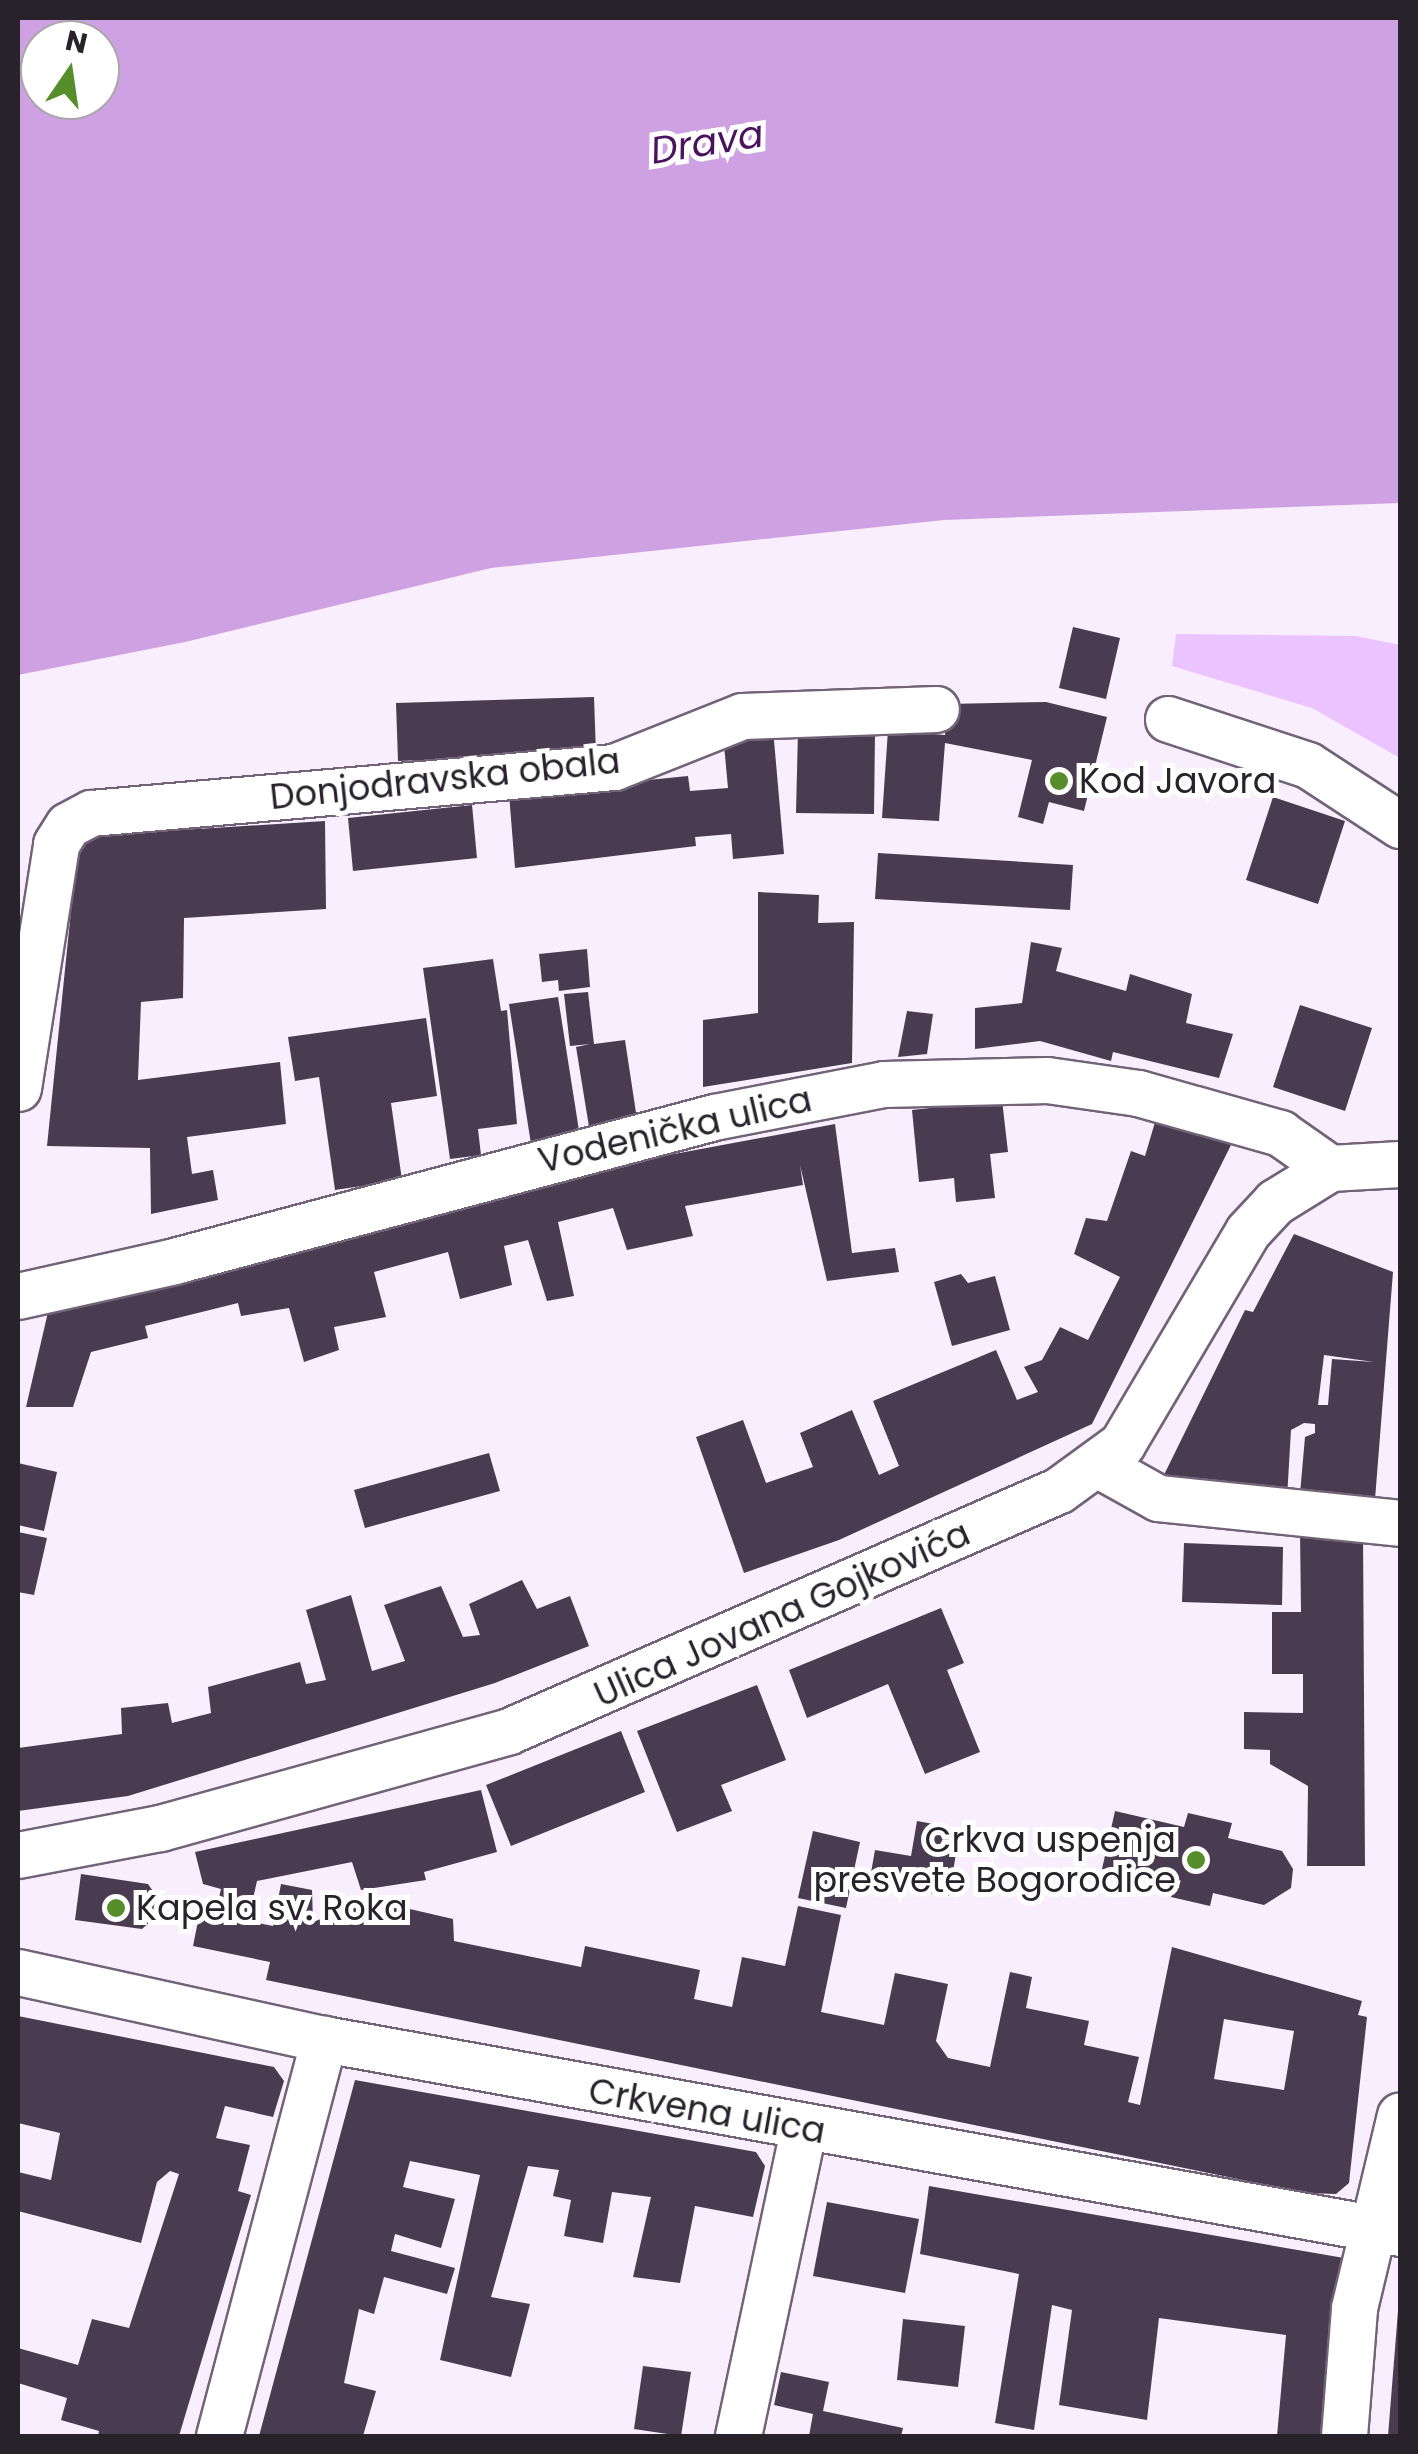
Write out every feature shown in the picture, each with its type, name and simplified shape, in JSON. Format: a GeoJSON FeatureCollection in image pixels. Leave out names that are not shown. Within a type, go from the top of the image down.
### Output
{"type":"FeatureCollection","features":[{"type":"Feature","properties":{"kind":"street","name":"Donjodravska obala"},"geometry":{"type":"LineString","coordinates":[[18,1088],[56,844],[68,825],[91,813],[614,766],[742,716],[936,710]]}},
{"type":"Feature","properties":{"kind":"street"},"geometry":{"type":"LineString","coordinates":[[1168,720],[1308,765],[1400,824]]}},
{"type":"Feature","properties":{"kind":"street","name":"Vodenička ulica"},"geometry":{"type":"LineString","coordinates":[[18,1296],[174,1261],[714,1117],[884,1084],[1047,1080],[1138,1093],[1235,1116],[1307,1148],[1330,1168]]}},
{"type":"Feature","properties":{"kind":"street","name":"Ulica Jovana Gojkovića"},"geometry":{"type":"LineString","coordinates":[[18,1856],[160,1828],[509,1731],[1059,1490],[1122,1444],[1175,1365],[1248,1231],[1300,1182],[1330,1168],[1400,1164]]}},
{"type":"Feature","properties":{"kind":"street"},"geometry":{"type":"LineString","coordinates":[[1097,1464],[1158,1498],[1400,1523]]}},
{"type":"Feature","properties":{"kind":"street","name":"Crkvena ulica"},"geometry":{"type":"LineString","coordinates":[[18,1972],[324,2039],[1388,2231]]}},
{"type":"Feature","properties":{"kind":"street"},"geometry":{"type":"LineString","coordinates":[[219,2436],[324,2039]]}},
{"type":"Feature","properties":{"kind":"street"},"geometry":{"type":"LineString","coordinates":[[1344,2436],[1354,2308],[1388,2231],[1400,2116]]}},
{"type":"Feature","properties":{"kind":"street"},"geometry":{"type":"LineString","coordinates":[[738,2436],[803,2128]]}},
{"type":"Feature","properties":{"kind":"shaded area"},"geometry":{"type":"Polygon","coordinates":[[[1176,634],[1356,636],[1400,645],[1400,758],[1312,708],[1172,666],[1176,634]]]}},
{"type":"Feature","properties":{"kind":"water","name":"Drava"},"geometry":{"type":"Polygon","coordinates":[[[18,18],[1400,18],[1400,503],[944,520],[491,568],[185,642],[18,675],[18,18]]]}},
{"type":"Feature","properties":{"kind":"building"},"geometry":{"type":"Polygon","coordinates":[[[1073,627],[1120,638],[1106,699],[1059,688],[1073,627]]]}},
{"type":"Feature","properties":{"kind":"building"},"geometry":{"type":"Polygon","coordinates":[[[594,697],[596,754],[398,761],[396,703],[594,697]]]}},
{"type":"Feature","properties":{"kind":"building","name":"Kod Javora"},"geometry":{"type":"Polygon","coordinates":[[[1046,702],[1107,717],[1084,811],[1049,802],[1043,824],[1018,817],[1032,760],[945,743],[939,821],[882,818],[888,730],[945,735],[948,704],[1046,702]]]}},
{"type":"Feature","properties":{"kind":"building"},"geometry":{"type":"Polygon","coordinates":[[[773,729],[784,854],[733,859],[731,834],[695,837],[696,846],[515,868],[509,794],[688,776],[690,791],[728,788],[723,734],[773,729]]]}},
{"type":"Feature","properties":{"kind":"building"},"geometry":{"type":"Polygon","coordinates":[[[798,731],[875,733],[874,814],[796,813],[798,731]]]}},
{"type":"Feature","properties":{"kind":"building"},"geometry":{"type":"Polygon","coordinates":[[[1273,797],[1345,821],[1318,904],[1246,880],[1273,797]]]}},
{"type":"Feature","properties":{"kind":"building"},"geometry":{"type":"Polygon","coordinates":[[[472,805],[477,858],[353,871],[348,818],[472,805]]]}},
{"type":"Feature","properties":{"kind":"building"},"geometry":{"type":"Polygon","coordinates":[[[325,821],[326,909],[184,918],[183,998],[141,1002],[138,1080],[280,1062],[286,1124],[187,1137],[192,1174],[213,1170],[218,1200],[151,1214],[150,1148],[47,1146],[78,842],[101,835],[325,821]]]}},
{"type":"Feature","properties":{"kind":"building"},"geometry":{"type":"Polygon","coordinates":[[[878,853],[1073,865],[1070,910],[875,899],[878,853]]]}},
{"type":"Feature","properties":{"kind":"building"},"geometry":{"type":"Polygon","coordinates":[[[758,892],[819,895],[818,923],[854,922],[852,1063],[703,1087],[703,1020],[758,1013],[758,892]]]}},
{"type":"Feature","properties":{"kind":"building"},"geometry":{"type":"Polygon","coordinates":[[[1031,942],[1062,948],[1056,971],[1126,991],[1130,974],[1192,994],[1186,1023],[1233,1034],[1219,1078],[1113,1052],[1111,1061],[1040,1041],[975,1049],[975,1008],[1022,1003],[1031,942]]]}},
{"type":"Feature","properties":{"kind":"building"},"geometry":{"type":"Polygon","coordinates":[[[587,949],[590,987],[559,991],[558,980],[542,982],[539,954],[587,949]]]}},
{"type":"Feature","properties":{"kind":"building"},"geometry":{"type":"Polygon","coordinates":[[[493,959],[501,1011],[507,1010],[517,1124],[478,1129],[481,1155],[450,1159],[423,968],[493,959]]]}},
{"type":"Feature","properties":{"kind":"building"},"geometry":{"type":"Polygon","coordinates":[[[588,992],[594,1044],[625,1040],[638,1126],[590,1133],[576,1047],[590,1044],[570,1046],[564,994],[588,992]]]}},
{"type":"Feature","properties":{"kind":"building"},"geometry":{"type":"Polygon","coordinates":[[[558,997],[580,1137],[531,1144],[509,1004],[558,997]]]}},
{"type":"Feature","properties":{"kind":"building"},"geometry":{"type":"Polygon","coordinates":[[[1300,1005],[1372,1028],[1345,1111],[1273,1087],[1300,1005]]]}},
{"type":"Feature","properties":{"kind":"building"},"geometry":{"type":"Polygon","coordinates":[[[907,1011],[933,1014],[927,1054],[898,1057],[907,1011]]]}},
{"type":"Feature","properties":{"kind":"building"},"geometry":{"type":"Polygon","coordinates":[[[426,1018],[437,1096],[391,1103],[402,1180],[335,1190],[319,1077],[295,1081],[288,1037],[426,1018]]]}},
{"type":"Feature","properties":{"kind":"building"},"geometry":{"type":"Polygon","coordinates":[[[1002,1100],[1008,1152],[990,1154],[995,1198],[956,1202],[954,1178],[919,1182],[912,1110],[1002,1100]]]}},
{"type":"Feature","properties":{"kind":"building"},"geometry":{"type":"Polygon","coordinates":[[[1158,1112],[1236,1135],[1092,1424],[839,1540],[744,1573],[696,1437],[743,1420],[766,1483],[813,1467],[800,1433],[852,1410],[879,1475],[899,1466],[873,1401],[996,1350],[1017,1400],[1038,1392],[1024,1367],[1042,1360],[1060,1327],[1088,1340],[1120,1277],[1074,1254],[1086,1218],[1107,1221],[1131,1151],[1145,1156],[1158,1112]]]}},
{"type":"Feature","properties":{"kind":"building"},"geometry":{"type":"Polygon","coordinates":[[[835,1124],[852,1253],[895,1248],[899,1272],[827,1281],[800,1165],[803,1185],[685,1206],[693,1236],[627,1250],[613,1208],[558,1222],[574,1296],[547,1301],[528,1240],[504,1246],[512,1285],[460,1299],[448,1252],[374,1272],[386,1317],[334,1327],[339,1350],[304,1362],[289,1308],[241,1316],[238,1303],[145,1326],[148,1338],[91,1352],[73,1407],[26,1407],[48,1312],[228,1271],[487,1189],[835,1124]]]}},
{"type":"Feature","properties":{"kind":"building"},"geometry":{"type":"Polygon","coordinates":[[[1294,1234],[1393,1272],[1374,1512],[1299,1505],[1305,1437],[1315,1433],[1315,1424],[1304,1423],[1291,1430],[1287,1498],[1160,1483],[1245,1310],[1253,1312],[1294,1234]],[[1324,1355],[1318,1405],[1328,1405],[1332,1359],[1374,1362],[1324,1355]]]}},
{"type":"Feature","properties":{"kind":"building"},"geometry":{"type":"Polygon","coordinates":[[[961,1274],[968,1283],[995,1276],[1010,1330],[952,1346],[934,1282],[961,1274]]]}},
{"type":"Feature","properties":{"kind":"building"},"geometry":{"type":"Polygon","coordinates":[[[489,1453],[500,1491],[365,1528],[354,1490],[489,1453]]]}},
{"type":"Feature","properties":{"kind":"building"},"geometry":{"type":"Polygon","coordinates":[[[18,1463],[57,1472],[44,1531],[18,1525],[18,1463]]]}},
{"type":"Feature","properties":{"kind":"building"},"geometry":{"type":"Polygon","coordinates":[[[18,1532],[47,1538],[34,1595],[18,1592],[18,1532]]]}},
{"type":"Feature","properties":{"kind":"building"},"geometry":{"type":"Polygon","coordinates":[[[1300,1532],[1363,1532],[1365,1866],[1307,1866],[1308,1786],[1270,1764],[1270,1750],[1244,1749],[1244,1712],[1303,1713],[1303,1674],[1272,1674],[1272,1612],[1301,1612],[1300,1532]]]}},
{"type":"Feature","properties":{"kind":"building"},"geometry":{"type":"Polygon","coordinates":[[[1184,1543],[1283,1547],[1282,1605],[1182,1602],[1184,1543]]]}},
{"type":"Feature","properties":{"kind":"building"},"geometry":{"type":"Polygon","coordinates":[[[522,1580],[537,1609],[570,1596],[589,1646],[495,1683],[128,1796],[18,1811],[18,1748],[122,1734],[121,1708],[168,1703],[172,1723],[211,1713],[208,1687],[300,1662],[306,1684],[326,1680],[306,1610],[351,1595],[372,1671],[405,1661],[384,1605],[441,1586],[463,1637],[480,1635],[469,1604],[522,1580]]]}},
{"type":"Feature","properties":{"kind":"building"},"geometry":{"type":"Polygon","coordinates":[[[941,1608],[964,1663],[947,1670],[980,1752],[925,1774],[888,1684],[807,1718],[789,1670],[941,1608]]]}},
{"type":"Feature","properties":{"kind":"building"},"geometry":{"type":"Polygon","coordinates":[[[757,1685],[786,1760],[721,1785],[732,1811],[677,1832],[637,1731],[757,1685]]]}},
{"type":"Feature","properties":{"kind":"building"},"geometry":{"type":"Polygon","coordinates":[[[621,1731],[645,1792],[511,1846],[486,1785],[621,1731]]]}},
{"type":"Feature","properties":{"kind":"building"},"geometry":{"type":"Polygon","coordinates":[[[481,1790],[497,1852],[424,1872],[426,1880],[361,1890],[352,1862],[257,1881],[248,1921],[273,1926],[281,1884],[312,1890],[313,1922],[371,1900],[453,1919],[454,1941],[581,1967],[585,1946],[700,1970],[694,1999],[732,2007],[742,1957],[785,1966],[798,1906],[841,1915],[821,2012],[884,2025],[895,1973],[948,1984],[936,2041],[948,2058],[990,2067],[1010,1972],[1032,1977],[1026,2008],[1089,2021],[1084,2045],[1139,2057],[1128,2102],[1140,2105],[1172,1947],[1362,2001],[1358,2015],[1367,2017],[1349,2183],[1336,2194],[1306,2193],[266,1980],[270,1962],[193,1946],[200,1911],[215,1914],[221,1889],[203,1884],[195,1852],[481,1790]],[[1224,2019],[1214,2079],[1284,2090],[1294,2031],[1224,2019]]]}},
{"type":"Feature","properties":{"kind":"building","name":"Crkva uspenja presvete Bogorodice"},"geometry":{"type":"Polygon","coordinates":[[[1115,1811],[1184,1827],[1188,1813],[1232,1823],[1228,1838],[1282,1851],[1293,1869],[1291,1888],[1264,1905],[1213,1893],[1210,1906],[1171,1897],[1174,1885],[1102,1869],[1115,1811]]]}},
{"type":"Feature","properties":{"kind":"building"},"geometry":{"type":"Polygon","coordinates":[[[917,1821],[960,1829],[949,1896],[869,1884],[875,1850],[911,1856],[917,1821]]]}},
{"type":"Feature","properties":{"kind":"building"},"geometry":{"type":"Polygon","coordinates":[[[813,1831],[860,1842],[846,1908],[798,1898],[813,1831]]]}},
{"type":"Feature","properties":{"kind":"building","name":"Kapela sv. Roka"},"geometry":{"type":"Polygon","coordinates":[[[81,1874],[148,1884],[157,1897],[153,1919],[142,1929],[75,1920],[81,1874]]]}},
{"type":"Feature","properties":{"kind":"building"},"geometry":{"type":"Polygon","coordinates":[[[18,2016],[274,2067],[284,2081],[273,2117],[225,2106],[216,2138],[250,2145],[238,2191],[251,2195],[179,2436],[98,2436],[99,2431],[61,2420],[67,2398],[18,2383],[18,2348],[78,2365],[92,2319],[129,2328],[179,2174],[170,2171],[157,2182],[141,2243],[18,2211],[18,2172],[51,2180],[60,2133],[18,2123],[18,2016]]]}},
{"type":"Feature","properties":{"kind":"building"},"geometry":{"type":"Polygon","coordinates":[[[355,2080],[756,2152],[765,2166],[753,2217],[695,2206],[680,2283],[633,2277],[651,2197],[612,2192],[603,2243],[564,2236],[571,2200],[553,2196],[559,2170],[528,2166],[491,2297],[530,2304],[511,2377],[440,2360],[480,2175],[410,2161],[403,2187],[455,2199],[441,2248],[395,2234],[391,2251],[455,2268],[447,2294],[384,2277],[374,2314],[359,2309],[344,2383],[376,2391],[363,2436],[259,2436],[355,2080]]]}},
{"type":"Feature","properties":{"kind":"building"},"geometry":{"type":"Polygon","coordinates":[[[929,2186],[1344,2258],[1327,2436],[1277,2436],[1286,2335],[1159,2318],[1147,2420],[1059,2405],[1072,2310],[1052,2305],[1034,2430],[995,2423],[1019,2274],[920,2254],[929,2186]]]}},
{"type":"Feature","properties":{"kind":"building"},"geometry":{"type":"Polygon","coordinates":[[[827,2202],[919,2219],[905,2293],[813,2276],[827,2202]]]}},
{"type":"Feature","properties":{"kind":"building"},"geometry":{"type":"Polygon","coordinates":[[[1398,2311],[1400,2436],[1388,2436],[1398,2311]]]}},
{"type":"Feature","properties":{"kind":"building"},"geometry":{"type":"Polygon","coordinates":[[[903,2319],[965,2326],[958,2387],[897,2380],[903,2319]]]}},
{"type":"Feature","properties":{"kind":"building"},"geometry":{"type":"Polygon","coordinates":[[[643,2366],[691,2372],[681,2436],[634,2429],[643,2366]]]}},
{"type":"Feature","properties":{"kind":"building"},"geometry":{"type":"Polygon","coordinates":[[[781,2372],[829,2382],[823,2411],[903,2428],[901,2436],[809,2436],[813,2414],[774,2405],[781,2372]]]}},
{"type":"Feature","properties":{"kind":"place","name":"Kod Javora"},"geometry":{"type":"Point","coordinates":[1059,781]}},
{"type":"Feature","properties":{"kind":"place","name":"Crkva uspenja presvete Bogorodice"},"geometry":{"type":"Point","coordinates":[1196,1860]}},
{"type":"Feature","properties":{"kind":"place","name":"Kapela sv. Roka"},"geometry":{"type":"Point","coordinates":[116,1908]}}]}
